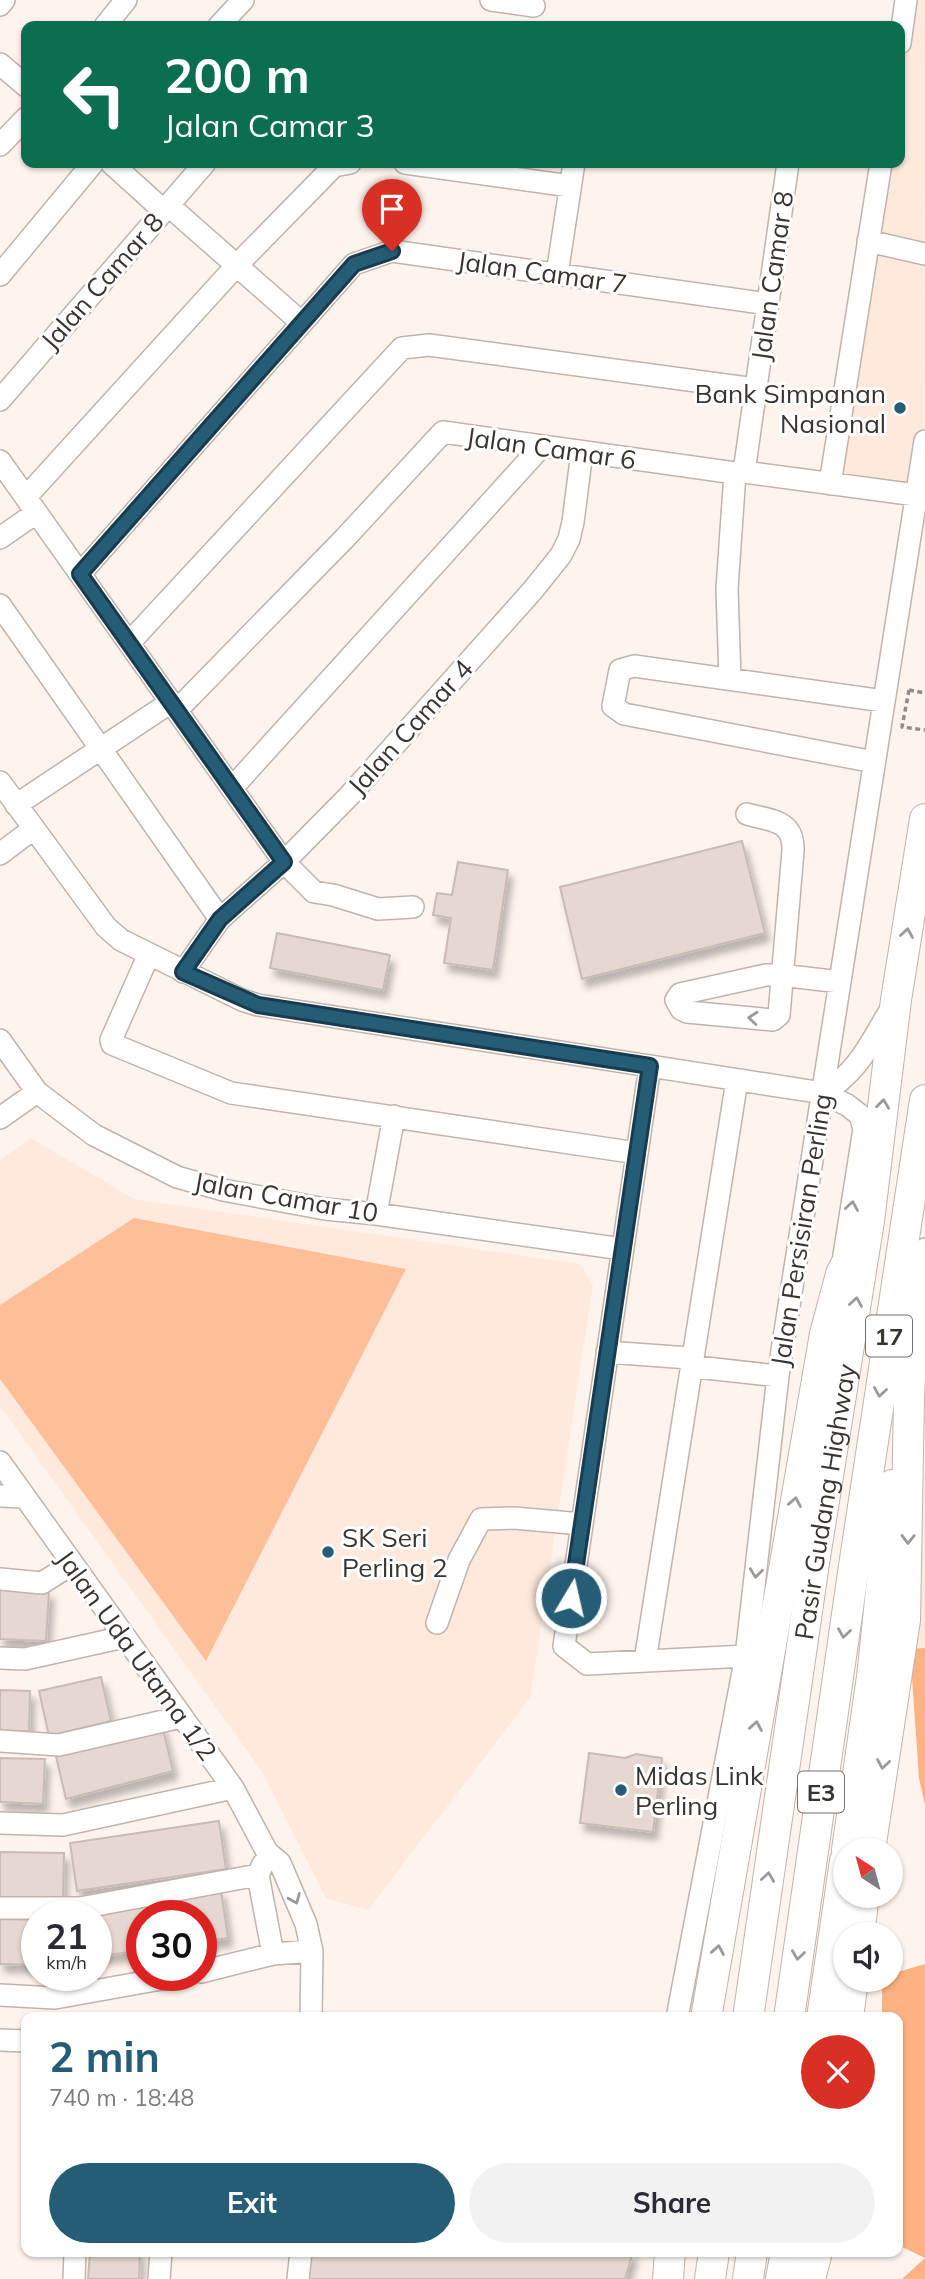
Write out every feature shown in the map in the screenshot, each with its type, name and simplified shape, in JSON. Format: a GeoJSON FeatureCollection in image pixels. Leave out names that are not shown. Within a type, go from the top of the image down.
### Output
{"type":"FeatureCollection","features":[{"type":"Feature","properties":{"kind":"highway","name":"Pasir Gudang Highway"},"geometry":{"type":"LineString","coordinates":[[749,2012],[814,1563],[869,1220],[896,1000],[925,819]]}},
{"type":"Feature","properties":{"kind":"highway","name":"Pasir Gudang Highway"},"geometry":{"type":"LineString","coordinates":[[790,2012],[854,1566],[925,1103]]}},
{"type":"Feature","properties":{"kind":"highway"},"geometry":{"type":"LineString","coordinates":[[872,1838],[905,1620],[909,1397],[925,1103]]}},
{"type":"Feature","properties":{"kind":"highway"},"geometry":{"type":"LineString","coordinates":[[707,2012],[825,1335],[841,1274],[869,1220]]}},
{"type":"Feature","properties":{"kind":"highway"},"geometry":{"type":"LineString","coordinates":[[849,1838],[872,1677],[894,1461],[909,1397]]}},
{"type":"Feature","properties":{"kind":"highway"},"geometry":{"type":"LineString","coordinates":[[823,2012],[838,1908]]}},
{"type":"Feature","properties":{"kind":"highway"},"geometry":{"type":"LineString","coordinates":[[849,2012],[851,1992]]}},
{"type":"Feature","properties":{"kind":"highway"},"geometry":{"type":"LineString","coordinates":[[667,2279],[669,2257]]}},
{"type":"Feature","properties":{"kind":"highway"},"geometry":{"type":"LineString","coordinates":[[710,2279],[712,2257]]}},
{"type":"Feature","properties":{"kind":"highway"},"geometry":{"type":"LineString","coordinates":[[747,2279],[751,2257]]}},
{"type":"Feature","properties":{"kind":"highway"},"geometry":{"type":"LineString","coordinates":[[781,2279],[785,2257]]}},
{"type":"Feature","properties":{"kind":"highway"},"geometry":{"type":"LineString","coordinates":[[810,2279],[816,2257]]}},
{"type":"Feature","properties":{"kind":"street"},"geometry":{"type":"LineString","coordinates":[[0,5],[4,0]]}},
{"type":"Feature","properties":{"kind":"street"},"geometry":{"type":"LineString","coordinates":[[109,21],[127,0]]}},
{"type":"Feature","properties":{"kind":"street"},"geometry":{"type":"LineString","coordinates":[[224,21],[243,0]]}},
{"type":"Feature","properties":{"kind":"street"},"geometry":{"type":"LineString","coordinates":[[491,0],[534,11]]}},
{"type":"Feature","properties":{"kind":"street"},"geometry":{"type":"LineString","coordinates":[[903,21],[906,0]]}},
{"type":"Feature","properties":{"kind":"street"},"geometry":{"type":"LineString","coordinates":[[0,64],[21,82]]}},
{"type":"Feature","properties":{"kind":"street"},"geometry":{"type":"LineString","coordinates":[[0,145],[21,123]]}},
{"type":"Feature","properties":{"kind":"street"},"geometry":{"type":"LineString","coordinates":[[0,275],[89,168]]}},
{"type":"Feature","properties":{"kind":"street"},"geometry":{"type":"LineString","coordinates":[[117,168],[237,265],[302,323]]}},
{"type":"Feature","properties":{"kind":"street","name":"Jalan Camar 8"},"geometry":{"type":"LineString","coordinates":[[0,400],[201,168]]}},
{"type":"Feature","properties":{"kind":"street"},"geometry":{"type":"LineString","coordinates":[[0,538],[237,265],[332,168]]}},
{"type":"Feature","properties":{"kind":"street"},"geometry":{"type":"LineString","coordinates":[[441,168],[570,186]]}},
{"type":"Feature","properties":{"kind":"street"},"geometry":{"type":"LineString","coordinates":[[557,274],[573,168]]}},
{"type":"Feature","properties":{"kind":"street","name":"Jalan Camar 8"},"geometry":{"type":"LineString","coordinates":[[730,679],[727,589],[739,473],[755,389],[787,168]]}},
{"type":"Feature","properties":{"kind":"street"},"geometry":{"type":"LineString","coordinates":[[830,484],[880,168]]}},
{"type":"Feature","properties":{"kind":"street"},"geometry":{"type":"LineString","coordinates":[[868,241],[925,254]]}},
{"type":"Feature","properties":{"kind":"street","name":"Jalan Camar 7"},"geometry":{"type":"LineString","coordinates":[[80,574],[354,264],[392,251],[768,304]]}},
{"type":"Feature","properties":{"kind":"street"},"geometry":{"type":"LineString","coordinates":[[129,643],[402,348],[429,345],[755,389]]}},
{"type":"Feature","properties":{"kind":"street","name":"Jalan Camar 6"},"geometry":{"type":"LineString","coordinates":[[174,706],[345,538],[443,432],[916,495]]}},
{"type":"Feature","properties":{"kind":"street","name":"Jalan Persisiran Perling"},"geometry":{"type":"LineString","coordinates":[[678,2012],[746,1656],[778,1376],[925,441]]}},
{"type":"Feature","properties":{"kind":"street"},"geometry":{"type":"LineString","coordinates":[[232,788],[541,447]]}},
{"type":"Feature","properties":{"kind":"street","name":"Jalan Camar 4"},"geometry":{"type":"LineString","coordinates":[[183,972],[220,919],[284,862],[350,795],[561,555],[573,522],[582,452]]}},
{"type":"Feature","properties":{"kind":"street"},"geometry":{"type":"LineString","coordinates":[[0,461],[284,862],[314,892],[378,909],[413,907]]}},
{"type":"Feature","properties":{"kind":"street"},"geometry":{"type":"LineString","coordinates":[[0,605],[220,919]]}},
{"type":"Feature","properties":{"kind":"street"},"geometry":{"type":"LineString","coordinates":[[874,762],[624,715],[613,706],[620,670],[634,666],[884,701]]}},
{"type":"Feature","properties":{"kind":"street"},"geometry":{"type":"LineString","coordinates":[[16,805],[100,749],[174,706]]}},
{"type":"Feature","properties":{"kind":"street"},"geometry":{"type":"LineString","coordinates":[[0,782],[106,927],[121,940],[183,972],[258,1005],[823,1093],[847,1105],[860,1115],[864,1129],[841,1274]]}},
{"type":"Feature","properties":{"kind":"street"},"geometry":{"type":"LineString","coordinates":[[747,814],[788,828],[793,838],[781,975],[840,982]]}},
{"type":"Feature","properties":{"kind":"street"},"geometry":{"type":"LineString","coordinates":[[0,854],[33,829]]}},
{"type":"Feature","properties":{"kind":"street"},"geometry":{"type":"LineString","coordinates":[[149,954],[111,1040],[112,1044],[231,1093],[636,1153]]}},
{"type":"Feature","properties":{"kind":"street"},"geometry":{"type":"LineString","coordinates":[[823,1093],[842,1082],[858,1064],[896,1000]]}},
{"type":"Feature","properties":{"kind":"street","name":"Jalan Camar 10"},"geometry":{"type":"LineString","coordinates":[[0,1040],[37,1092],[93,1135],[177,1177],[223,1190],[325,1209],[622,1249]]}},
{"type":"Feature","properties":{"kind":"street"},"geometry":{"type":"LineString","coordinates":[[650,1066],[564,1646],[587,1664],[746,1656]]}},
{"type":"Feature","properties":{"kind":"street"},"geometry":{"type":"LineString","coordinates":[[645,1661],[737,1080]]}},
{"type":"Feature","properties":{"kind":"street"},"geometry":{"type":"LineString","coordinates":[[0,1118],[37,1092]]}},
{"type":"Feature","properties":{"kind":"street"},"geometry":{"type":"LineString","coordinates":[[376,1214],[394,1116]]}},
{"type":"Feature","properties":{"kind":"street"},"geometry":{"type":"LineString","coordinates":[[914,1294],[925,1249]]}},
{"type":"Feature","properties":{"kind":"street"},"geometry":{"type":"LineString","coordinates":[[607,1352],[689,1358],[697,1367],[778,1376]]}},
{"type":"Feature","properties":{"kind":"street","name":"Jalan Uda Utama 1/2"},"geometry":{"type":"LineString","coordinates":[[0,1462],[233,1788],[267,1852],[280,1863],[306,1924],[312,1951]]}},
{"type":"Feature","properties":{"kind":"street"},"geometry":{"type":"LineString","coordinates":[[0,1496],[24,1497]]}},
{"type":"Feature","properties":{"kind":"street"},"geometry":{"type":"LineString","coordinates":[[437,1623],[459,1560],[481,1518],[582,1524]]}},
{"type":"Feature","properties":{"kind":"street"},"geometry":{"type":"LineString","coordinates":[[0,1579],[42,1583],[72,1564]]}},
{"type":"Feature","properties":{"kind":"street"},"geometry":{"type":"LineString","coordinates":[[0,1658],[25,1659],[124,1637]]}},
{"type":"Feature","properties":{"kind":"street"},"geometry":{"type":"LineString","coordinates":[[0,1741],[59,1745],[181,1717]]}},
{"type":"Feature","properties":{"kind":"street"},"geometry":{"type":"LineString","coordinates":[[0,1823],[63,1825],[233,1788]]}},
{"type":"Feature","properties":{"kind":"street"},"geometry":{"type":"LineString","coordinates":[[267,1852],[258,1875],[273,1954]]}},
{"type":"Feature","properties":{"kind":"street"},"geometry":{"type":"LineString","coordinates":[[0,1909],[80,1908],[258,1875]]}},
{"type":"Feature","properties":{"kind":"street"},"geometry":{"type":"LineString","coordinates":[[217,1968],[273,1954],[312,1951],[311,2012]]}},
{"type":"Feature","properties":{"kind":"street"},"geometry":{"type":"LineString","coordinates":[[0,1995],[55,1998],[126,1985]]}},
{"type":"Feature","properties":{"kind":"street"},"geometry":{"type":"LineString","coordinates":[[0,2040],[21,2041]]}},
{"type":"Feature","properties":{"kind":"street"},"geometry":{"type":"LineString","coordinates":[[74,2279],[75,2257]]}},
{"type":"Feature","properties":{"kind":"street"},"geometry":{"type":"LineString","coordinates":[[159,2279],[161,2257]]}},
{"type":"Feature","properties":{"kind":"street"},"geometry":{"type":"LineString","coordinates":[[298,2279],[300,2257]]}},
{"type":"Feature","properties":{"kind":"street"},"geometry":{"type":"LineString","coordinates":[[700,2279],[711,2257]]}},
{"type":"Feature","properties":{"kind":"path"},"geometry":{"type":"LineString","coordinates":[[925,693],[909,690],[902,727],[925,730]]}},
{"type":"Feature","properties":{"kind":"shaded area"},"geometry":{"type":"Polygon","coordinates":[[[901,0],[925,0],[924,490],[827,476],[876,168],[905,168],[905,21],[901,21],[901,0]]]}},
{"type":"Feature","properties":{"kind":"shaded area","name":"SK Seri Perling 2"},"geometry":{"type":"Polygon","coordinates":[[[31,1138],[134,1199],[580,1264],[593,1285],[530,1698],[368,1910],[326,1898],[262,1772],[0,1406],[0,1160],[31,1138]]]}},
{"type":"Feature","properties":{"kind":"shaded area"},"geometry":{"type":"Polygon","coordinates":[[[134,1218],[406,1269],[206,1661],[0,1379],[0,1305],[134,1218]]]}},
{"type":"Feature","properties":{"kind":"shaded area"},"geometry":{"type":"Polygon","coordinates":[[[925,1466],[925,1648],[910,1649],[918,1561],[925,1466]]]}},
{"type":"Feature","properties":{"kind":"shaded area"},"geometry":{"type":"Polygon","coordinates":[[[925,1648],[925,1805],[919,1778],[910,1649],[925,1648]]]}},
{"type":"Feature","properties":{"kind":"shaded area"},"geometry":{"type":"Polygon","coordinates":[[[925,1964],[925,2258],[903,2247],[903,2012],[882,2012],[882,1992],[903,1992],[903,1970],[925,1964]]]}},
{"type":"Feature","properties":{"kind":"shaded area"},"geometry":{"type":"Polygon","coordinates":[[[925,2258],[925,2279],[902,2279],[925,2258]]]}},
{"type":"Feature","properties":{"kind":"building"},"geometry":{"type":"Polygon","coordinates":[[[742,841],[765,933],[582,979],[560,887],[742,841]]]}},
{"type":"Feature","properties":{"kind":"building"},"geometry":{"type":"Polygon","coordinates":[[[458,862],[508,870],[493,970],[444,963],[451,918],[433,915],[437,893],[452,895],[458,862]]]}},
{"type":"Feature","properties":{"kind":"building"},"geometry":{"type":"Polygon","coordinates":[[[277,933],[390,955],[383,990],[270,968],[277,933]]]}},
{"type":"Feature","properties":{"kind":"building"},"geometry":{"type":"Polygon","coordinates":[[[0,1589],[49,1591],[46,1641],[0,1639],[0,1589]]]}},
{"type":"Feature","properties":{"kind":"building"},"geometry":{"type":"Polygon","coordinates":[[[101,1677],[111,1721],[49,1736],[39,1691],[101,1677]]]}},
{"type":"Feature","properties":{"kind":"building"},"geometry":{"type":"Polygon","coordinates":[[[0,1690],[30,1691],[29,1731],[0,1732],[0,1690]]]}},
{"type":"Feature","properties":{"kind":"building"},"geometry":{"type":"Polygon","coordinates":[[[162,1725],[173,1771],[66,1799],[55,1752],[162,1725]]]}},
{"type":"Feature","properties":{"kind":"building","name":"Midas Link Perling"},"geometry":{"type":"Polygon","coordinates":[[[589,1753],[625,1758],[636,1754],[662,1758],[653,1832],[580,1823],[589,1753]]]}},
{"type":"Feature","properties":{"kind":"building"},"geometry":{"type":"Polygon","coordinates":[[[0,1758],[45,1759],[43,1804],[0,1802],[0,1758]]]}},
{"type":"Feature","properties":{"kind":"building"},"geometry":{"type":"Polygon","coordinates":[[[219,1821],[226,1869],[77,1891],[70,1843],[219,1821]]]}},
{"type":"Feature","properties":{"kind":"building"},"geometry":{"type":"Polygon","coordinates":[[[0,1852],[64,1853],[63,1898],[0,1897],[0,1852]]]}},
{"type":"Feature","properties":{"kind":"building"},"geometry":{"type":"Polygon","coordinates":[[[221,1890],[228,1938],[217,1940],[217,1900],[164,1900],[221,1890]]]}},
{"type":"Feature","properties":{"kind":"building"},"geometry":{"type":"Polygon","coordinates":[[[126,1907],[126,1952],[112,1955],[112,1909],[126,1907]]]}},
{"type":"Feature","properties":{"kind":"building"},"geometry":{"type":"Polygon","coordinates":[[[0,1919],[21,1920],[21,1965],[0,1964],[0,1919]]]}},
{"type":"Feature","properties":{"kind":"building"},"geometry":{"type":"Polygon","coordinates":[[[90,2257],[140,2257],[139,2279],[88,2279],[90,2257]]]}},
{"type":"Feature","properties":{"kind":"building"},"geometry":{"type":"Polygon","coordinates":[[[309,2257],[632,2257],[625,2279],[308,2279],[309,2257]]]}},
{"type":"Feature","properties":{"kind":"place","name":"Bank Simpanan Nasional"},"geometry":{"type":"Point","coordinates":[900,408]}},
{"type":"Feature","properties":{"kind":"place","name":"SK Seri Perling 2"},"geometry":{"type":"Point","coordinates":[328,1552]}},
{"type":"Feature","properties":{"kind":"place","name":"Midas Link Perling"},"geometry":{"type":"Point","coordinates":[621,1790]}},
{"type":"Feature","properties":{"kind":"route"},"geometry":{"type":"LineString","coordinates":[[392,251],[354,264],[80,574],[284,862],[220,919],[183,972],[258,1005],[650,1066],[571,1598]]}}]}
